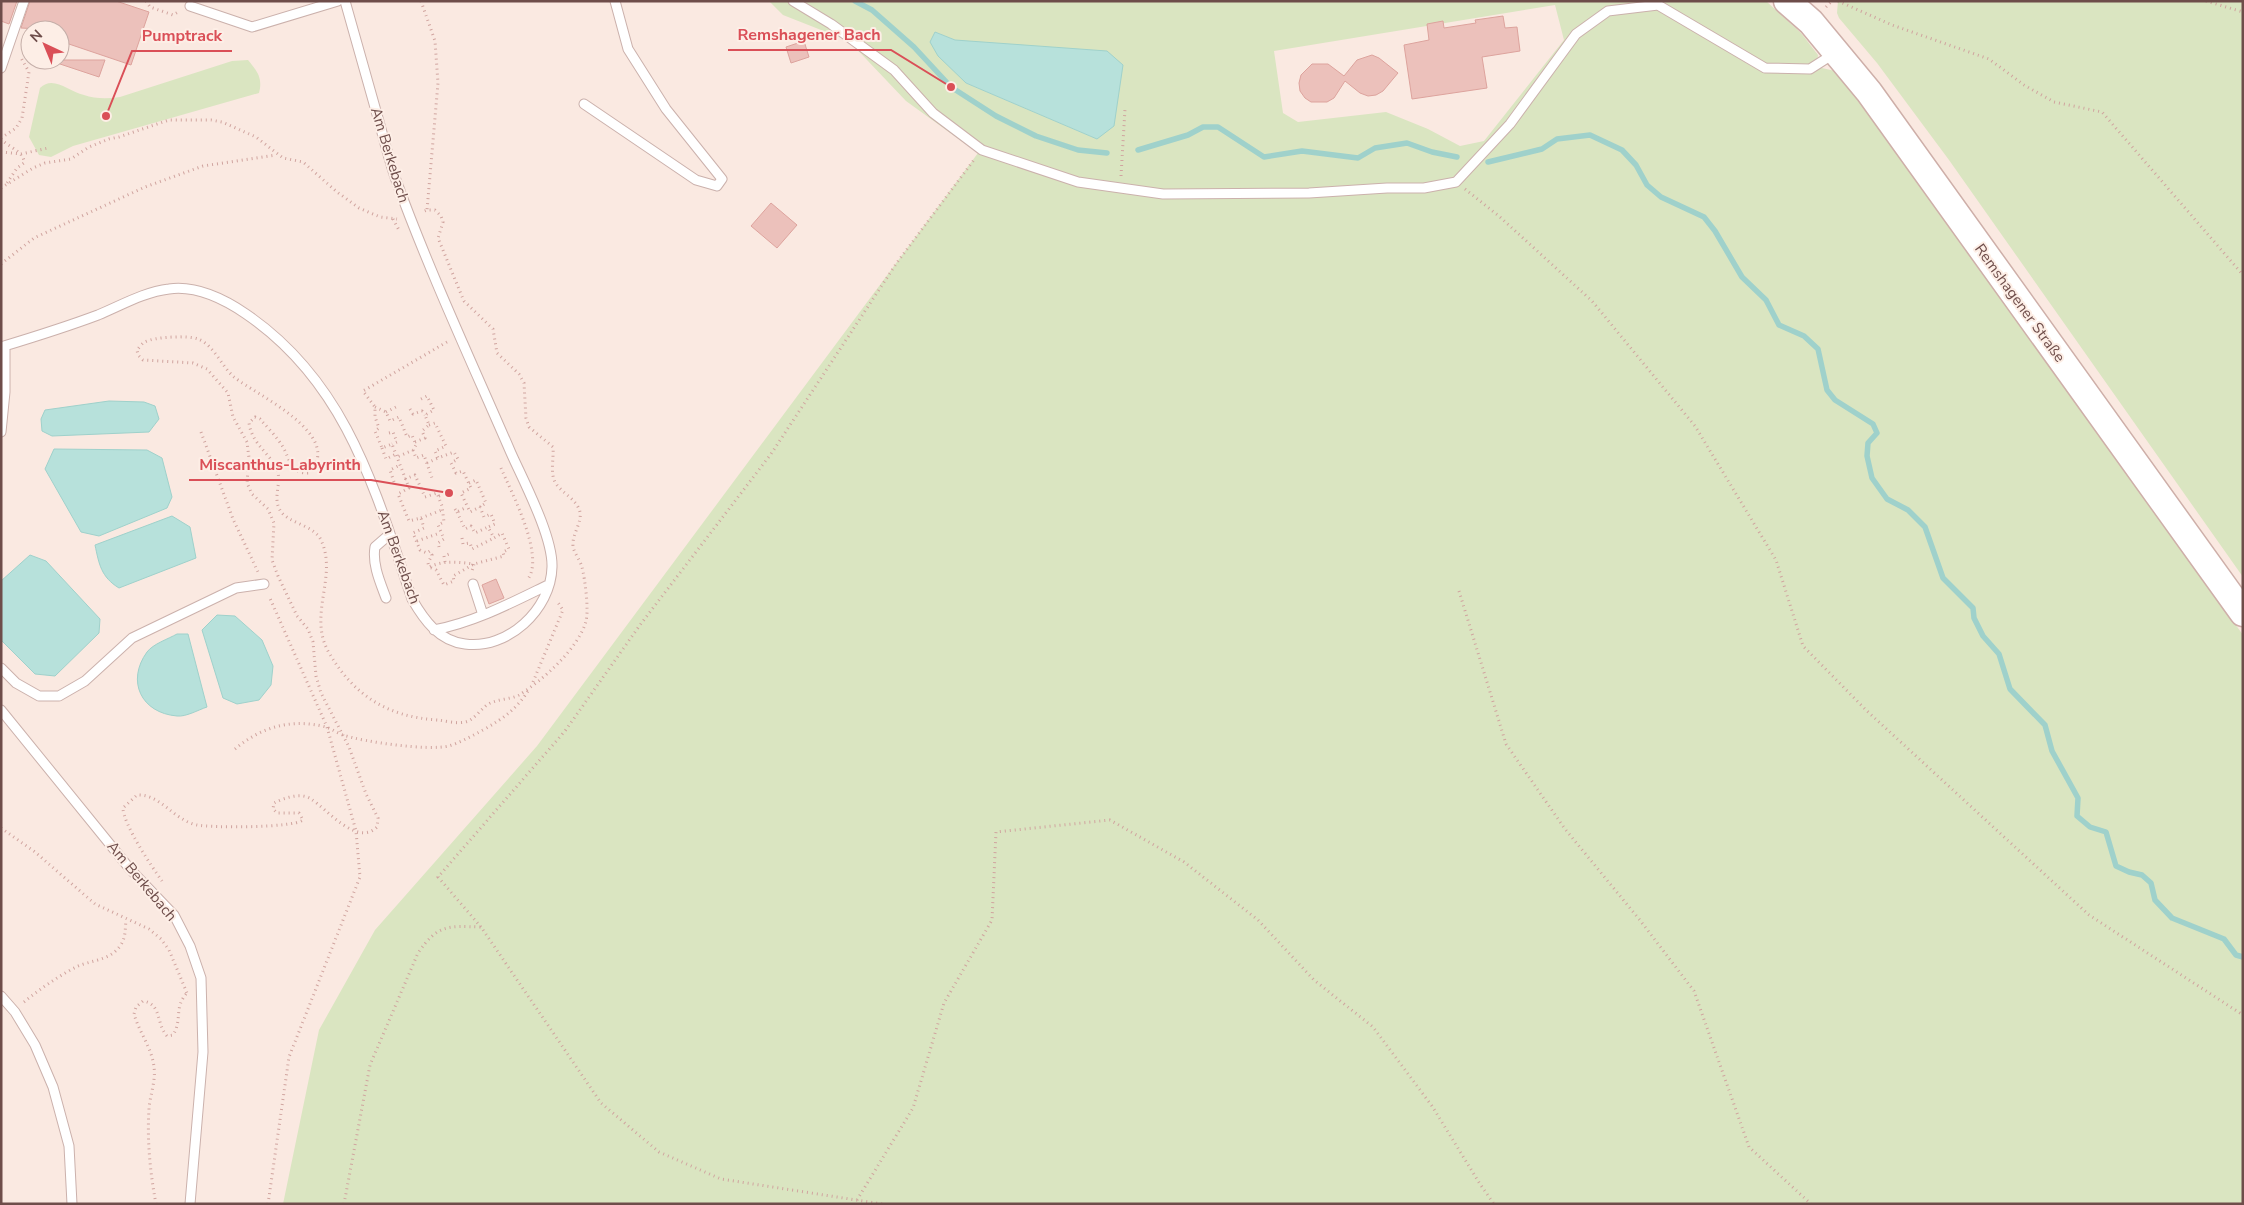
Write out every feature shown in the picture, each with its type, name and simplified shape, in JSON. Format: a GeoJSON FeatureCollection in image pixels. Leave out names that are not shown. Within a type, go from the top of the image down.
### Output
{"type":"FeatureCollection","features":[{"type":"Feature","properties":{"kind":"main road","name":"Remshagener Straße"},"geometry":{"type":"LineString","coordinates":[[1787,1],[1811,22],[1875,100],[2243,613]]}},
{"type":"Feature","properties":{"kind":"lane"},"geometry":{"type":"LineString","coordinates":[[1,68],[24,1]]}},
{"type":"Feature","properties":{"kind":"lane"},"geometry":{"type":"LineString","coordinates":[[190,6],[252,27],[338,1]]}},
{"type":"Feature","properties":{"kind":"lane","name":"Am Berkebach"},"geometry":{"type":"LineString","coordinates":[[1,432],[5,384],[3,346],[98,314],[147,294],[171,289],[200,292],[224,299],[278,338],[313,376],[346,428],[363,459],[412,599],[422,616],[434,630],[451,641],[458,643],[492,644],[522,627],[541,600],[548,585],[551,560],[542,525],[395,179],[345,1]]}},
{"type":"Feature","properties":{"kind":"lane"},"geometry":{"type":"LineString","coordinates":[[584,104],[696,180],[717,186],[722,179],[666,109],[628,49],[614,1]]}},
{"type":"Feature","properties":{"kind":"lane"},"geometry":{"type":"LineString","coordinates":[[792,1],[830,24],[894,70],[934,113],[982,150],[1078,182],[1163,194],[1309,193],[1387,188],[1424,188],[1456,182],[1510,124],[1576,34],[1608,11],[1658,5],[1765,68],[1810,69],[1837,52]]}},
{"type":"Feature","properties":{"kind":"lane"},"geometry":{"type":"LineString","coordinates":[[386,598],[378,577],[373,555],[375,547],[390,534]]}},
{"type":"Feature","properties":{"kind":"lane"},"geometry":{"type":"LineString","coordinates":[[1,668],[16,683],[39,696],[59,696],[85,680],[132,638],[236,588],[264,584]]}},
{"type":"Feature","properties":{"kind":"lane"},"geometry":{"type":"LineString","coordinates":[[473,584],[483,615]]}},
{"type":"Feature","properties":{"kind":"lane"},"geometry":{"type":"LineString","coordinates":[[434,630],[456,626],[548,585]]}},
{"type":"Feature","properties":{"kind":"lane","name":"Am Berkebach"},"geometry":{"type":"LineString","coordinates":[[1,710],[130,869],[174,915],[190,946],[201,978],[203,1052],[190,1204]]}},
{"type":"Feature","properties":{"kind":"lane"},"geometry":{"type":"LineString","coordinates":[[1,996],[16,1012],[36,1045],[53,1087],[69,1146],[72,1204]]}},
{"type":"Feature","properties":{"kind":"path"},"geometry":{"type":"LineString","coordinates":[[146,1],[150,7],[173,15],[190,6]]}},
{"type":"Feature","properties":{"kind":"path"},"geometry":{"type":"LineString","coordinates":[[420,1],[435,41],[438,83],[427,210]]}},
{"type":"Feature","properties":{"kind":"path"},"geometry":{"type":"LineString","coordinates":[[1838,1],[1892,25],[1989,59],[2024,85],[2054,102],[2102,112],[2243,275]]}},
{"type":"Feature","properties":{"kind":"path"},"geometry":{"type":"LineString","coordinates":[[2206,1],[2243,12]]}},
{"type":"Feature","properties":{"kind":"path"},"geometry":{"type":"LineString","coordinates":[[3,187],[17,168],[24,163],[21,154],[1,139],[16,128],[22,118],[29,72],[11,41]]}},
{"type":"Feature","properties":{"kind":"path"},"geometry":{"type":"LineString","coordinates":[[1120,189],[1125,109]]}},
{"type":"Feature","properties":{"kind":"path"},"geometry":{"type":"LineString","coordinates":[[3,187],[21,174],[45,163],[71,159],[99,142],[177,119],[222,122],[256,137],[277,154],[289,160],[303,162],[337,192],[359,208],[380,217],[394,219],[427,210],[435,210],[441,216],[443,222],[438,238],[464,301],[493,329],[498,353],[519,374],[524,383],[526,418],[529,426],[553,448],[554,480],[558,487],[577,505],[580,512],[573,545],[582,568],[587,602],[587,619],[582,632],[555,667],[518,696],[491,702],[472,719],[465,722],[426,720],[391,711],[367,698],[354,687],[329,652],[322,637],[320,622],[326,568],[325,553],[320,539],[313,532],[284,515],[279,509],[277,502],[278,472],[253,439],[249,424],[255,417],[260,419],[283,447],[287,459],[295,470],[302,473],[309,473],[316,465],[318,457],[310,435],[293,416],[225,369],[208,346],[197,338],[166,338],[144,342],[137,350],[138,355],[143,360],[193,363],[207,368],[228,393],[233,418],[247,442],[249,458],[247,483],[252,494],[268,509],[274,523],[272,560],[297,616],[308,630],[313,642],[316,676],[321,693],[343,735],[362,777],[366,794],[378,818],[377,828],[373,831],[367,834],[356,831],[340,822],[311,799],[299,796],[280,800],[274,803],[273,809],[277,813],[299,813],[303,820],[299,823],[275,827],[197,825],[180,817],[154,797],[137,795],[123,808],[123,814],[166,887]]}},
{"type":"Feature","properties":{"kind":"path"},"geometry":{"type":"LineString","coordinates":[[1,152],[21,154],[48,148]]}},
{"type":"Feature","properties":{"kind":"path"},"geometry":{"type":"LineString","coordinates":[[882,1204],[721,1178],[659,1152],[601,1103],[481,927],[438,878],[565,731],[640,626],[771,454],[896,264],[982,150]]}},
{"type":"Feature","properties":{"kind":"path"},"geometry":{"type":"LineString","coordinates":[[1,264],[34,238],[145,187],[203,166],[277,154]]}},
{"type":"Feature","properties":{"kind":"path"},"geometry":{"type":"LineString","coordinates":[[1456,182],[1500,217],[1592,301],[1695,426],[1776,560],[1803,646],[1867,711],[2089,914],[2243,1014]]}},
{"type":"Feature","properties":{"kind":"path"},"geometry":{"type":"LineString","coordinates":[[394,219],[400,235]]}},
{"type":"Feature","properties":{"kind":"path"},"geometry":{"type":"LineString","coordinates":[[444,335],[449,348]]}},
{"type":"Feature","properties":{"kind":"path"},"geometry":{"type":"LineString","coordinates":[[375,407],[375,417],[379,428],[374,431],[386,459],[413,450],[416,445],[415,442],[412,435],[407,437],[399,417],[390,421],[386,412],[375,407],[363,391],[447,342]]}},
{"type":"Feature","properties":{"kind":"path"},"geometry":{"type":"LineString","coordinates":[[419,400],[427,396],[434,410],[425,415]]}},
{"type":"Feature","properties":{"kind":"path"},"geometry":{"type":"LineString","coordinates":[[386,412],[396,407],[395,405]]}},
{"type":"Feature","properties":{"kind":"path"},"geometry":{"type":"LineString","coordinates":[[410,409],[413,414],[422,411],[429,425]]}},
{"type":"Feature","properties":{"kind":"path"},"geometry":{"type":"LineString","coordinates":[[415,442],[426,438],[422,430],[435,423],[446,446],[435,451],[438,458]]}},
{"type":"Feature","properties":{"kind":"path"},"geometry":{"type":"LineString","coordinates":[[201,432],[233,519],[306,676],[327,727],[356,831],[360,877],[289,1056],[268,1204]]}},
{"type":"Feature","properties":{"kind":"path"},"geometry":{"type":"LineString","coordinates":[[382,448],[397,442],[393,432],[389,433]]}},
{"type":"Feature","properties":{"kind":"path"},"geometry":{"type":"LineString","coordinates":[[392,444],[408,488],[398,494],[409,521],[442,510]]}},
{"type":"Feature","properties":{"kind":"path"},"geometry":{"type":"LineString","coordinates":[[413,450],[416,458],[424,455],[432,478],[434,478]]}},
{"type":"Feature","properties":{"kind":"path"},"geometry":{"type":"LineString","coordinates":[[427,463],[454,452],[458,459],[452,463],[456,474],[463,471],[471,488],[461,493],[470,512],[486,503],[476,480],[469,482]]}},
{"type":"Feature","properties":{"kind":"path"},"geometry":{"type":"LineString","coordinates":[[394,482],[390,470],[400,465]]}},
{"type":"Feature","properties":{"kind":"path"},"geometry":{"type":"LineString","coordinates":[[500,466],[531,544],[533,559],[530,578],[524,583]]}},
{"type":"Feature","properties":{"kind":"path"},"geometry":{"type":"LineString","coordinates":[[405,479],[415,475],[426,497],[437,493],[439,496],[451,492],[453,496]]}},
{"type":"Feature","properties":{"kind":"path"},"geometry":{"type":"LineString","coordinates":[[439,496],[444,522],[438,525],[444,539],[438,542],[440,547]]}},
{"type":"Feature","properties":{"kind":"path"},"geometry":{"type":"LineString","coordinates":[[467,507],[456,510],[465,529],[471,526],[475,533],[495,524],[491,514],[484,517],[480,508]]}},
{"type":"Feature","properties":{"kind":"path"},"geometry":{"type":"LineString","coordinates":[[420,518],[424,528],[413,533],[420,550],[426,553],[430,551],[432,555],[428,563],[429,566]]}},
{"type":"Feature","properties":{"kind":"path"},"geometry":{"type":"LineString","coordinates":[[488,527],[494,538]]}},
{"type":"Feature","properties":{"kind":"path"},"geometry":{"type":"LineString","coordinates":[[417,542],[440,533]]}},
{"type":"Feature","properties":{"kind":"path"},"geometry":{"type":"LineString","coordinates":[[429,566],[436,570],[444,585],[454,581],[453,576],[474,564],[504,556],[503,552],[509,549],[502,534],[472,549],[470,543],[463,544],[462,538]]}},
{"type":"Feature","properties":{"kind":"path"},"geometry":{"type":"LineString","coordinates":[[445,562],[444,556],[449,554]]}},
{"type":"Feature","properties":{"kind":"path"},"geometry":{"type":"LineString","coordinates":[[429,566],[445,562],[474,564]]}},
{"type":"Feature","properties":{"kind":"path"},"geometry":{"type":"LineString","coordinates":[[473,584],[472,573],[474,564]]}},
{"type":"Feature","properties":{"kind":"path"},"geometry":{"type":"LineString","coordinates":[[235,749],[250,736],[277,725],[302,723],[327,727],[343,735],[420,747],[447,746],[467,739],[497,722],[520,704],[532,684],[563,610],[548,585]]}},
{"type":"Feature","properties":{"kind":"path"},"geometry":{"type":"LineString","coordinates":[[1459,591],[1506,744],[1565,829],[1639,918],[1694,991],[1749,1147],[1811,1204]]}},
{"type":"Feature","properties":{"kind":"path"},"geometry":{"type":"LineString","coordinates":[[857,1200],[913,1108],[944,1003],[992,920],[996,832],[1110,820],[1184,862],[1258,920],[1314,980],[1373,1027],[1432,1106],[1494,1204]]}},
{"type":"Feature","properties":{"kind":"path"},"geometry":{"type":"LineString","coordinates":[[1,828],[35,852],[94,904],[149,929],[161,939],[169,950],[187,992]]}},
{"type":"Feature","properties":{"kind":"path"},"geometry":{"type":"LineString","coordinates":[[16,1012],[34,994],[61,976],[91,961],[108,956],[116,950],[125,936],[126,920]]}},
{"type":"Feature","properties":{"kind":"path"},"geometry":{"type":"LineString","coordinates":[[344,1204],[370,1065],[418,953],[429,937],[449,926],[481,927]]}},
{"type":"Feature","properties":{"kind":"path"},"geometry":{"type":"LineString","coordinates":[[156,1204],[148,1141],[149,1102],[154,1069],[152,1055],[134,1014],[139,1003],[143,1001],[150,1002],[157,1010],[163,1031],[167,1036],[173,1035],[178,1023],[177,1009],[187,992],[195,987],[201,978]]}},
{"type":"Feature","properties":{"kind":"green space"},"geometry":{"type":"Polygon","coordinates":[[[769,1],[1766,1],[1801,33],[1818,55],[1817,62],[1822,68],[1835,71],[1868,112],[2243,635],[2243,1204],[283,1204],[319,1030],[375,930],[537,746],[978,153],[906,101],[849,41],[783,15],[769,1]],[[1555,5],[1274,51],[1283,113],[1298,122],[1386,112],[1428,129],[1460,146],[1484,141],[1564,40],[1555,5]],[[935,32],[966,83],[1097,139],[955,40],[935,32]]]}},
{"type":"Feature","properties":{"kind":"green space"},"geometry":{"type":"Polygon","coordinates":[[[1838,1],[2243,1],[2243,577],[1949,160],[1877,63],[1839,18],[1837,13],[1838,1]]]}},
{"type":"Feature","properties":{"kind":"green space"},"geometry":{"type":"Polygon","coordinates":[[[248,60],[258,75],[260,83],[259,93],[73,146],[51,157],[39,155],[29,137],[40,88],[45,84],[55,83],[93,97],[115,98],[232,61],[248,60]]]}},
{"type":"Feature","properties":{"kind":"water"},"geometry":{"type":"Polygon","coordinates":[[[935,32],[955,40],[1107,51],[1123,65],[1114,126],[1097,139],[966,83],[938,56],[930,42],[935,32]]]}},
{"type":"Feature","properties":{"kind":"water"},"geometry":{"type":"Polygon","coordinates":[[[109,401],[144,402],[155,406],[159,419],[149,432],[52,436],[42,431],[41,419],[45,410],[109,401]]]}},
{"type":"Feature","properties":{"kind":"water"},"geometry":{"type":"Polygon","coordinates":[[[54,449],[147,450],[162,458],[172,497],[167,508],[99,536],[81,532],[45,469],[54,449]]]}},
{"type":"Feature","properties":{"kind":"water"},"geometry":{"type":"Polygon","coordinates":[[[172,516],[190,527],[196,558],[119,588],[113,584],[102,570],[95,545],[172,516]]]}},
{"type":"Feature","properties":{"kind":"water"},"geometry":{"type":"Polygon","coordinates":[[[30,555],[46,561],[100,619],[99,633],[55,676],[35,674],[1,640],[1,581],[30,555]]]}},
{"type":"Feature","properties":{"kind":"water"},"geometry":{"type":"Polygon","coordinates":[[[217,615],[235,616],[262,640],[273,666],[271,685],[259,700],[237,704],[223,698],[202,630],[217,615]]]}},
{"type":"Feature","properties":{"kind":"water"},"geometry":{"type":"Polygon","coordinates":[[[177,634],[188,634],[207,707],[181,716],[165,714],[154,709],[146,702],[138,684],[141,663],[147,652],[157,644],[177,634]]]}},
{"type":"Feature","properties":{"kind":"building"},"geometry":{"type":"Polygon","coordinates":[[[1,1],[17,1],[9,24],[1,21],[1,1]]]}},
{"type":"Feature","properties":{"kind":"building"},"geometry":{"type":"Polygon","coordinates":[[[30,1],[116,1],[149,12],[131,65],[70,44],[70,20],[24,20],[30,1]]]}},
{"type":"Feature","properties":{"kind":"building"},"geometry":{"type":"Polygon","coordinates":[[[1503,16],[1505,28],[1517,27],[1520,51],[1482,57],[1487,88],[1412,99],[1404,45],[1429,40],[1427,24],[1443,21],[1444,28],[1476,23],[1475,20],[1503,16]]]}},
{"type":"Feature","properties":{"kind":"building"},"geometry":{"type":"Polygon","coordinates":[[[804,41],[809,57],[791,63],[786,47],[804,41]]]}},
{"type":"Feature","properties":{"kind":"building"},"geometry":{"type":"Polygon","coordinates":[[[1372,55],[1379,58],[1398,73],[1383,91],[1376,95],[1368,96],[1360,93],[1345,81],[1334,98],[1327,102],[1311,102],[1300,91],[1301,75],[1312,64],[1328,64],[1344,76],[1357,60],[1372,55]]]}},
{"type":"Feature","properties":{"kind":"building"},"geometry":{"type":"Polygon","coordinates":[[[70,60],[105,60],[99,77],[70,67],[70,60]]]}},
{"type":"Feature","properties":{"kind":"building"},"geometry":{"type":"Polygon","coordinates":[[[771,203],[797,225],[777,248],[751,226],[771,203]]]}},
{"type":"Feature","properties":{"kind":"building"},"geometry":{"type":"Polygon","coordinates":[[[496,579],[504,598],[489,604],[482,585],[496,579]]]}},
{"type":"Feature","properties":{"kind":"waterway"},"geometry":{"type":"LineString","coordinates":[[855,1],[872,10],[914,47],[951,87],[996,116],[1036,136],[1078,150],[1107,153]]}},
{"type":"Feature","properties":{"kind":"waterway"},"geometry":{"type":"LineString","coordinates":[[1138,150],[1188,135],[1203,127],[1218,127],[1264,157],[1302,151],[1358,158],[1375,148],[1407,143],[1432,152],[1457,157]]}},
{"type":"Feature","properties":{"kind":"waterway"},"geometry":{"type":"LineString","coordinates":[[1488,162],[1542,149],[1557,139],[1590,135],[1622,150],[1636,165],[1647,185],[1661,197],[1704,217],[1715,231],[1742,277],[1766,300],[1779,325],[1804,336],[1818,349],[1827,390],[1835,400],[1873,424],[1877,433],[1868,443],[1867,456],[1872,478],[1887,499],[1908,510],[1925,527],[1943,578],[1973,608],[1974,618],[1983,636],[1999,654],[2010,689],[2045,725],[2052,751],[2078,798],[2077,816],[2090,827],[2106,832],[2116,866],[2142,875],[2151,883],[2155,900],[2172,918],[2224,939],[2236,955],[2243,957]]}},
{"type":"Feature","properties":{"kind":"place","name":"Remshagener Bach"},"geometry":{"type":"Point","coordinates":[951,87]}},
{"type":"Feature","properties":{"kind":"place","name":"Pumptrack"},"geometry":{"type":"Point","coordinates":[106,116]}},
{"type":"Feature","properties":{"kind":"place","name":"Miscanthus-Labyrinth"},"geometry":{"type":"Point","coordinates":[449,493]}}]}
